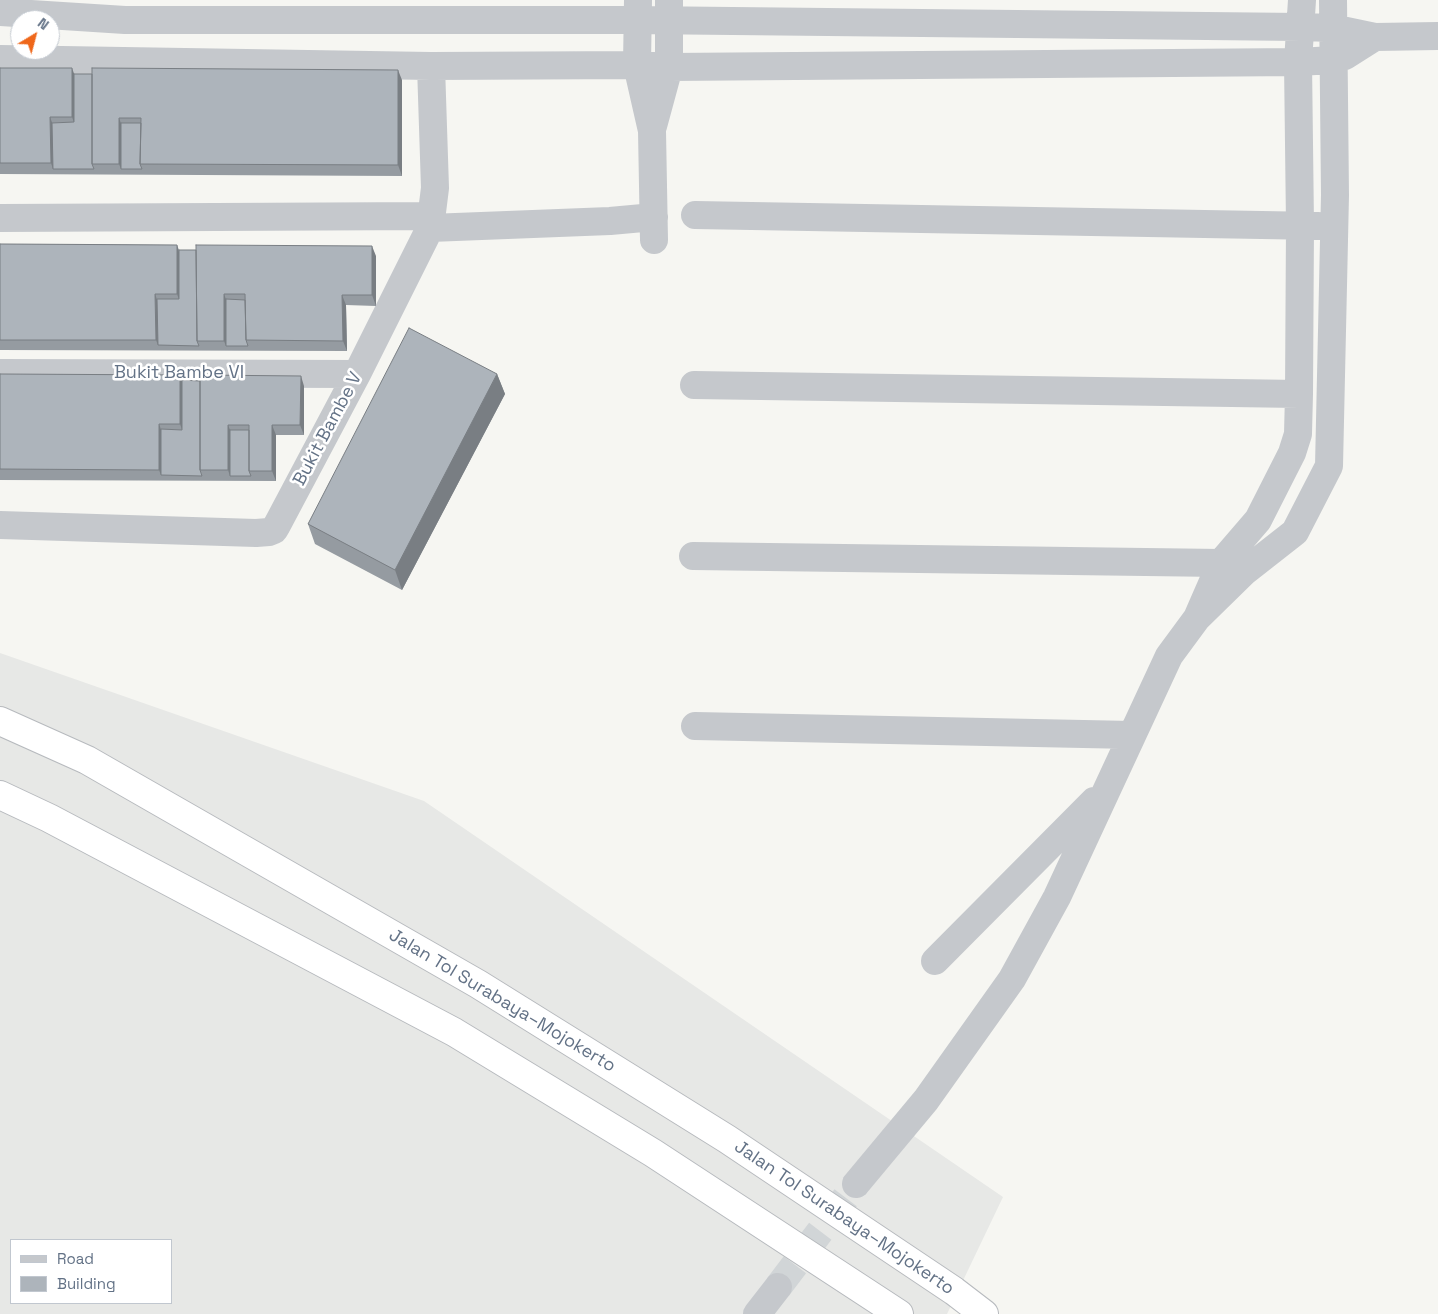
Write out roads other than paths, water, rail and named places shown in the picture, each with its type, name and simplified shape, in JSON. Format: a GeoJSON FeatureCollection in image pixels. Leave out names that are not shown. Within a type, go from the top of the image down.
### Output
{"type":"FeatureCollection","features":[{"type":"Feature","properties":{"kind":"highway","name":"Jalan Tol Surabaya–Mojokerto"},"geometry":{"type":"LineString","coordinates":[[0,721],[87,760],[478,984],[728,1139],[954,1291],[984,1314]]}},
{"type":"Feature","properties":{"kind":"highway"},"geometry":{"type":"LineString","coordinates":[[0,795],[49,818],[454,1032],[653,1153],[899,1314]]}},
{"type":"Feature","properties":{"kind":"street"},"geometry":{"type":"LineString","coordinates":[[856,1184],[926,1100],[1012,979],[1057,897],[1169,656],[1232,568],[1292,453],[1298,434],[1299,394],[1300,225],[1298,62],[1302,0]]}},
{"type":"Feature","properties":{"kind":"street"},"geometry":{"type":"LineString","coordinates":[[694,556],[1232,568],[1295,532],[1329,466],[1334,227],[1333,0]]}},
{"type":"Feature","properties":{"kind":"street"},"geometry":{"type":"LineString","coordinates":[[0,12],[118,10],[638,10],[1332,28],[1375,36],[1438,36]]}},
{"type":"Feature","properties":{"kind":"street"},"geometry":{"type":"LineString","coordinates":[[0,218],[430,222],[610,221],[654,229],[652,130],[637,65],[638,10]]}},
{"type":"Feature","properties":{"kind":"street"},"geometry":{"type":"LineString","coordinates":[[652,130],[669,67],[669,11]]}},
{"type":"Feature","properties":{"kind":"street"},"geometry":{"type":"LineString","coordinates":[[0,59],[431,66],[637,65],[669,67],[1298,62],[1333,60],[1345,56],[1375,36]]}},
{"type":"Feature","properties":{"kind":"street","name":"Bukit Bambe V"},"geometry":{"type":"LineString","coordinates":[[0,525],[269,532],[277,525],[357,374],[430,222],[436,188],[431,66]]}},
{"type":"Feature","properties":{"kind":"street"},"geometry":{"type":"LineString","coordinates":[[695,215],[1334,227]]}},
{"type":"Feature","properties":{"kind":"street","name":"Bukit Bambe VI"},"geometry":{"type":"LineString","coordinates":[[0,373],[357,374]]}},
{"type":"Feature","properties":{"kind":"street"},"geometry":{"type":"LineString","coordinates":[[694,385],[1299,394]]}},
{"type":"Feature","properties":{"kind":"street"},"geometry":{"type":"LineString","coordinates":[[1292,453],[1313,462],[1329,466]]}},
{"type":"Feature","properties":{"kind":"street"},"geometry":{"type":"LineString","coordinates":[[1258,520],[1295,532]]}},
{"type":"Feature","properties":{"kind":"street"},"geometry":{"type":"LineString","coordinates":[[695,726],[1132,735]]}},
{"type":"Feature","properties":{"kind":"street"},"geometry":{"type":"LineString","coordinates":[[935,961],[1107,788]]}},
{"type":"Feature","properties":{"kind":"street"},"geometry":{"type":"LineString","coordinates":[[758,1314],[778,1287]]}},
{"type":"Feature","properties":{"kind":"tunnel"},"geometry":{"type":"LineString","coordinates":[[778,1287],[856,1184]]}}]}
